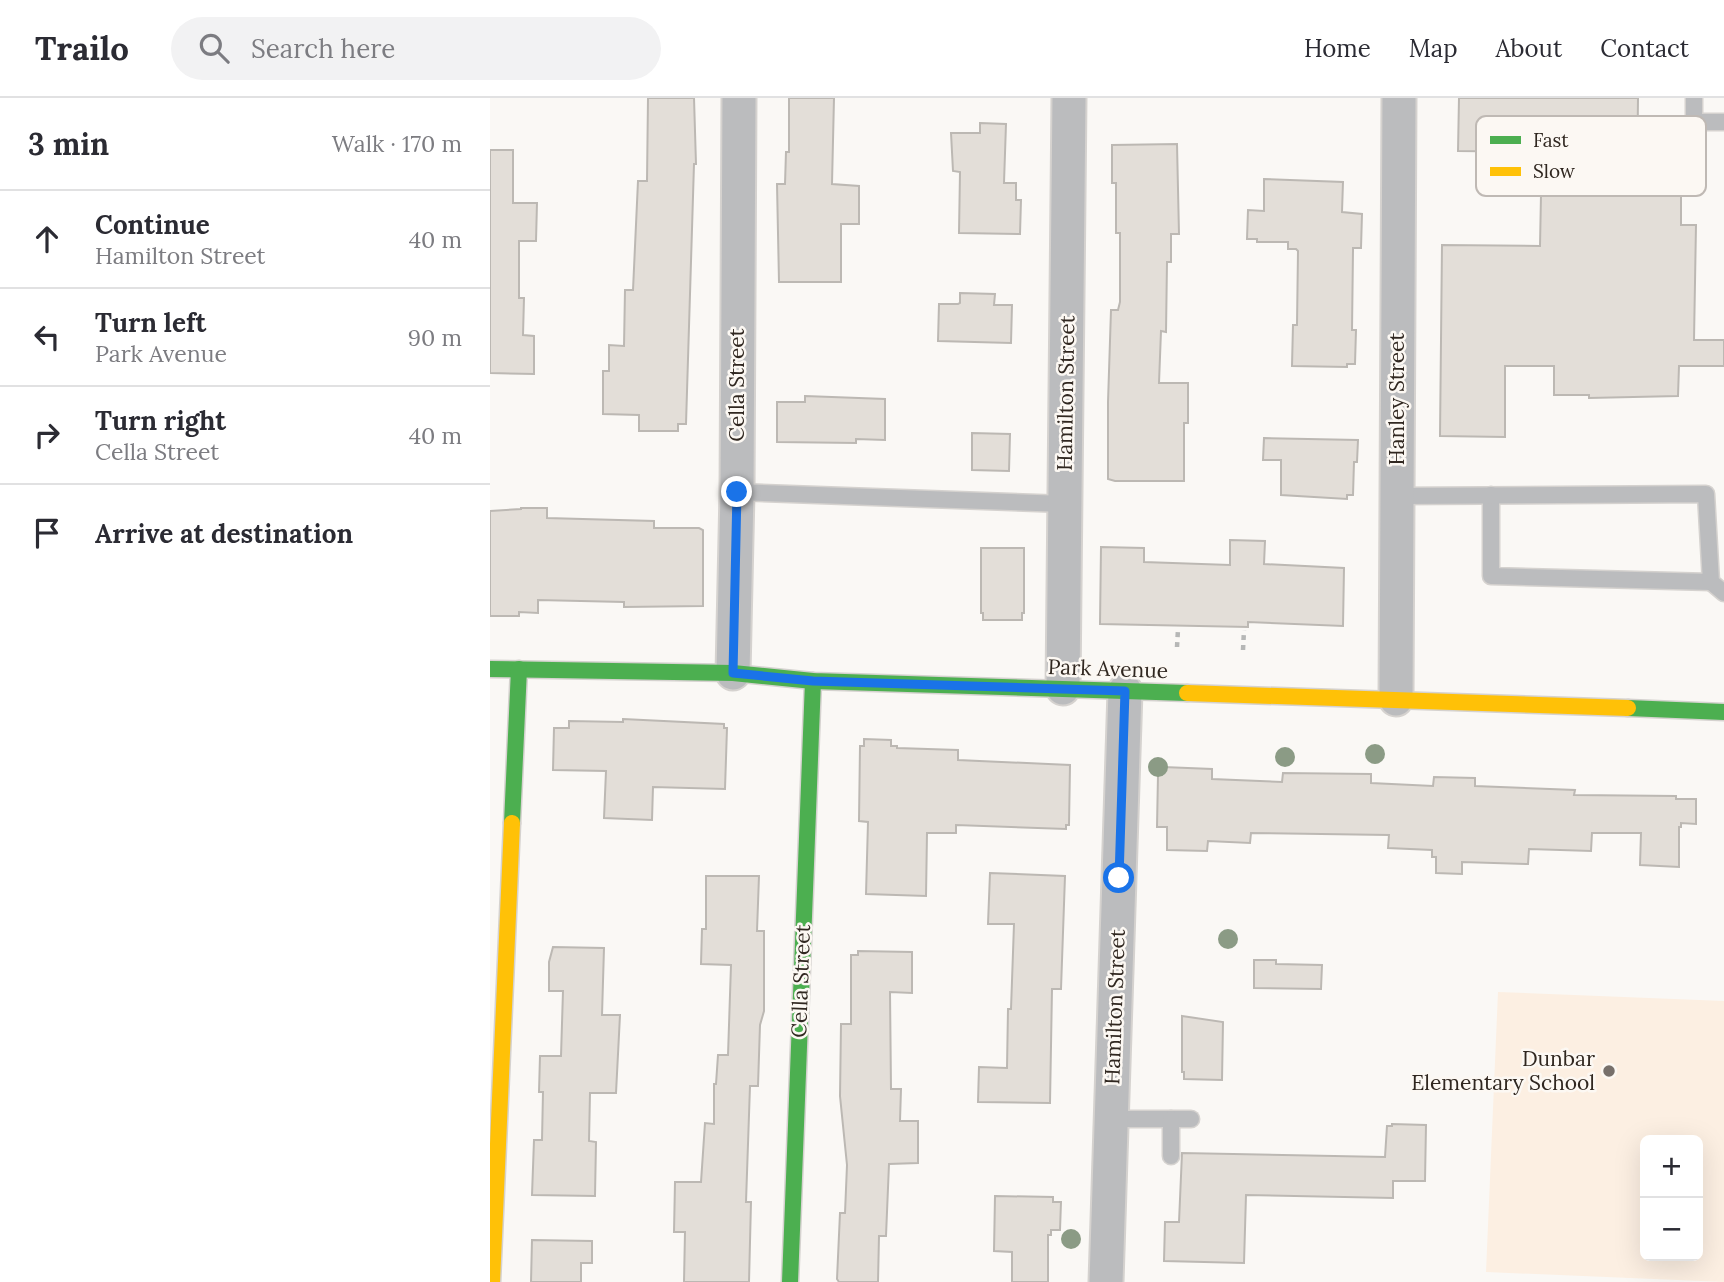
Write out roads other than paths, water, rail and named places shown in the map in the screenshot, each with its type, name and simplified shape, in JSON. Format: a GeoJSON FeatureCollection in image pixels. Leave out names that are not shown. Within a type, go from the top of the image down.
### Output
{"type":"FeatureCollection","features":[{"type":"Feature","properties":{"kind":"main road","name":"Park Avenue"},"geometry":{"type":"LineString","coordinates":[[490,669],[733,673],[813,681],[1724,712]]}},
{"type":"Feature","properties":{"kind":"main road"},"geometry":{"type":"LineString","coordinates":[[492,1282],[519,669]]}},
{"type":"Feature","properties":{"kind":"main road","name":"Cella Street"},"geometry":{"type":"LineString","coordinates":[[790,1282],[813,681]]}},
{"type":"Feature","properties":{"kind":"street","name":"Cella Street"},"geometry":{"type":"LineString","coordinates":[[733,673],[737,492],[739,98]]}},
{"type":"Feature","properties":{"kind":"street","name":"Hamilton Street"},"geometry":{"type":"LineString","coordinates":[[1063,688],[1069,98]]}},
{"type":"Feature","properties":{"kind":"street","name":"Hanley Street"},"geometry":{"type":"LineString","coordinates":[[1396,699],[1399,98]]}},
{"type":"Feature","properties":{"kind":"street","name":"Hamilton Street"},"geometry":{"type":"LineString","coordinates":[[1106,1282],[1125,691]]}},
{"type":"Feature","properties":{"kind":"lane"},"geometry":{"type":"LineString","coordinates":[[1694,98],[1694,116]]}},
{"type":"Feature","properties":{"kind":"lane"},"geometry":{"type":"LineString","coordinates":[[1706,122],[1724,122]]}},
{"type":"Feature","properties":{"kind":"lane"},"geometry":{"type":"LineString","coordinates":[[737,492],[1065,504]]}},
{"type":"Feature","properties":{"kind":"lane"},"geometry":{"type":"LineString","coordinates":[[1397,496],[1706,494],[1711,582]]}},
{"type":"Feature","properties":{"kind":"lane"},"geometry":{"type":"LineString","coordinates":[[1491,495],[1491,576],[1711,582],[1724,593]]}},
{"type":"Feature","properties":{"kind":"lane"},"geometry":{"type":"LineString","coordinates":[[1111,1119],[1191,1119]]}},
{"type":"Feature","properties":{"kind":"lane"},"geometry":{"type":"LineString","coordinates":[[1171,1119],[1171,1156]]}},
{"type":"Feature","properties":{"kind":"place","name":"Dunbar Elementary School"},"geometry":{"type":"Point","coordinates":[1609,1071]}}]}
